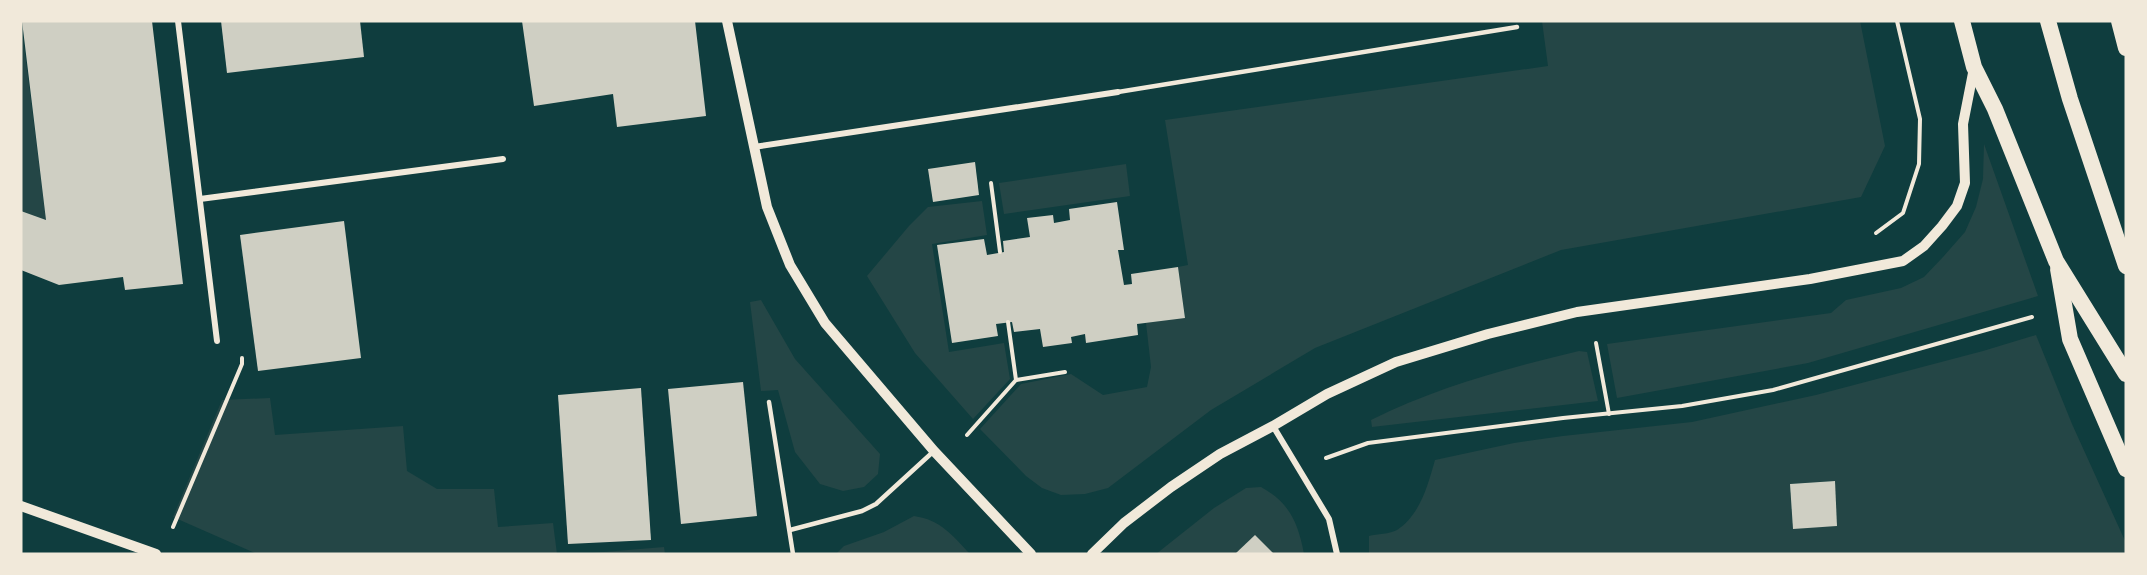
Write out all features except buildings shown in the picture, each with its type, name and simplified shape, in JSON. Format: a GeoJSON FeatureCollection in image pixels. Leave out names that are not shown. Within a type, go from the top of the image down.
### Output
{"type":"FeatureCollection","features":[{"type":"Feature","properties":{"kind":"highway"},"geometry":{"type":"LineString","coordinates":[[1962,21],[1974,67],[1995,109],[2056,261],[2126,374]]}},
{"type":"Feature","properties":{"kind":"highway"},"geometry":{"type":"LineString","coordinates":[[2048,21],[2070,99],[2126,266]]}},
{"type":"Feature","properties":{"kind":"highway"},"geometry":{"type":"LineString","coordinates":[[2119,21],[2126,48]]}},
{"type":"Feature","properties":{"kind":"highway"},"geometry":{"type":"LineString","coordinates":[[2056,261],[2070,339],[2126,469]]}},
{"type":"Feature","properties":{"kind":"street"},"geometry":{"type":"LineString","coordinates":[[178,21],[217,341]]}},
{"type":"Feature","properties":{"kind":"street"},"geometry":{"type":"LineString","coordinates":[[727,21],[767,207],[790,265],[825,323],[934,451],[1030,554]]}},
{"type":"Feature","properties":{"kind":"street"},"geometry":{"type":"LineString","coordinates":[[1092,554],[1124,523],[1171,487],[1220,454],[1327,394],[1396,362],[1488,334],[1577,312],[1810,279],[1903,261],[1924,246],[1957,206],[1965,183],[1963,124],[1974,67]]}},
{"type":"Feature","properties":{"kind":"street"},"geometry":{"type":"LineString","coordinates":[[754,147],[1118,92]]}},
{"type":"Feature","properties":{"kind":"street"},"geometry":{"type":"LineString","coordinates":[[200,199],[503,159]]}},
{"type":"Feature","properties":{"kind":"street"},"geometry":{"type":"LineString","coordinates":[[1273,426],[1329,519],[1337,554]]}},
{"type":"Feature","properties":{"kind":"street"},"geometry":{"type":"LineString","coordinates":[[21,506],[156,554]]}},
{"type":"Feature","properties":{"kind":"lane"},"geometry":{"type":"LineString","coordinates":[[1118,92],[1517,27]]}},
{"type":"Feature","properties":{"kind":"lane"},"geometry":{"type":"LineString","coordinates":[[769,402],[793,554]]}},
{"type":"Feature","properties":{"kind":"lane"},"geometry":{"type":"LineString","coordinates":[[790,530],[862,511],[876,504],[934,451]]}},
{"type":"Feature","properties":{"kind":"path"},"geometry":{"type":"LineString","coordinates":[[1871,237],[1903,213],[1919,164],[1920,118],[1898,21]]}},
{"type":"Feature","properties":{"kind":"path"},"geometry":{"type":"LineString","coordinates":[[991,183],[1000,252]]}},
{"type":"Feature","properties":{"kind":"path"},"geometry":{"type":"LineString","coordinates":[[1300,473],[1323,459],[1368,443],[1704,402],[1773,390],[2042,314]]}},
{"type":"Feature","properties":{"kind":"path"},"geometry":{"type":"LineString","coordinates":[[1008,322],[1016,380]]}},
{"type":"Feature","properties":{"kind":"path"},"geometry":{"type":"LineString","coordinates":[[1596,343],[1609,414]]}},
{"type":"Feature","properties":{"kind":"path"},"geometry":{"type":"LineString","coordinates":[[173,527],[242,364],[242,354]]}},
{"type":"Feature","properties":{"kind":"path"},"geometry":{"type":"LineString","coordinates":[[967,435],[1016,380],[1065,372]]}},
{"type":"Feature","properties":{"kind":"shaded area"},"geometry":{"type":"Polygon","coordinates":[[[21,21],[46,220],[21,211],[21,21]]]}},
{"type":"Feature","properties":{"kind":"shaded area"},"geometry":{"type":"Polygon","coordinates":[[[1542,21],[1860,21],[1885,146],[1861,197],[1561,250],[1315,348],[1211,410],[1108,488],[1085,494],[1061,495],[1042,488],[1026,476],[980,429],[1021,384],[1071,374],[1103,395],[1147,387],[1151,367],[1146,323],[1185,317],[1178,267],[1188,265],[1165,120],[1548,66],[1542,21]]]}},
{"type":"Feature","properties":{"kind":"shaded area"},"geometry":{"type":"Polygon","coordinates":[[[1984,144],[2038,296],[1808,363],[1617,398],[1607,344],[1831,313],[1846,300],[1901,288],[1924,277],[1965,232],[1976,207],[1983,179],[1984,144]]]}},
{"type":"Feature","properties":{"kind":"shaded area"},"geometry":{"type":"Polygon","coordinates":[[[1126,164],[1130,196],[1004,214],[999,183],[1126,164]]]}},
{"type":"Feature","properties":{"kind":"shaded area"},"geometry":{"type":"Polygon","coordinates":[[[982,201],[987,235],[932,244],[949,352],[1004,343],[1010,379],[973,419],[915,353],[867,276],[928,207],[982,201]]]}},
{"type":"Feature","properties":{"kind":"shaded area"},"geometry":{"type":"Polygon","coordinates":[[[761,300],[795,359],[880,454],[878,474],[864,487],[843,491],[820,484],[795,452],[778,390],[761,391],[750,302],[761,300]]]}},
{"type":"Feature","properties":{"kind":"shaded area"},"geometry":{"type":"Polygon","coordinates":[[[2036,335],[2072,424],[2126,543],[2126,554],[1369,554],[1369,536],[1397,530],[1412,516],[1422,499],[1435,460],[1514,443],[1692,422],[1816,395],[2036,335]],[[1834,481],[1790,484],[1793,528],[1837,526],[1834,481]]]}},
{"type":"Feature","properties":{"kind":"shaded area"},"geometry":{"type":"Polygon","coordinates":[[[1579,351],[1587,352],[1598,401],[1372,427],[1371,420],[1447,388],[1579,351]]]}},
{"type":"Feature","properties":{"kind":"shaded area"},"geometry":{"type":"Polygon","coordinates":[[[270,398],[275,435],[403,426],[407,471],[437,489],[494,489],[498,527],[553,523],[557,554],[257,554],[173,517],[222,400],[270,398]]]}},
{"type":"Feature","properties":{"kind":"shaded area"},"geometry":{"type":"Polygon","coordinates":[[[1261,487],[1286,507],[1299,533],[1304,554],[1156,554],[1214,508],[1246,488],[1261,487]]]}},
{"type":"Feature","properties":{"kind":"shaded area"},"geometry":{"type":"Polygon","coordinates":[[[914,516],[939,525],[970,554],[836,554],[844,546],[884,532],[914,516]]]}},
{"type":"Feature","properties":{"kind":"shaded area"},"geometry":{"type":"Polygon","coordinates":[[[664,547],[665,554],[580,554],[664,547]]]}}]}
